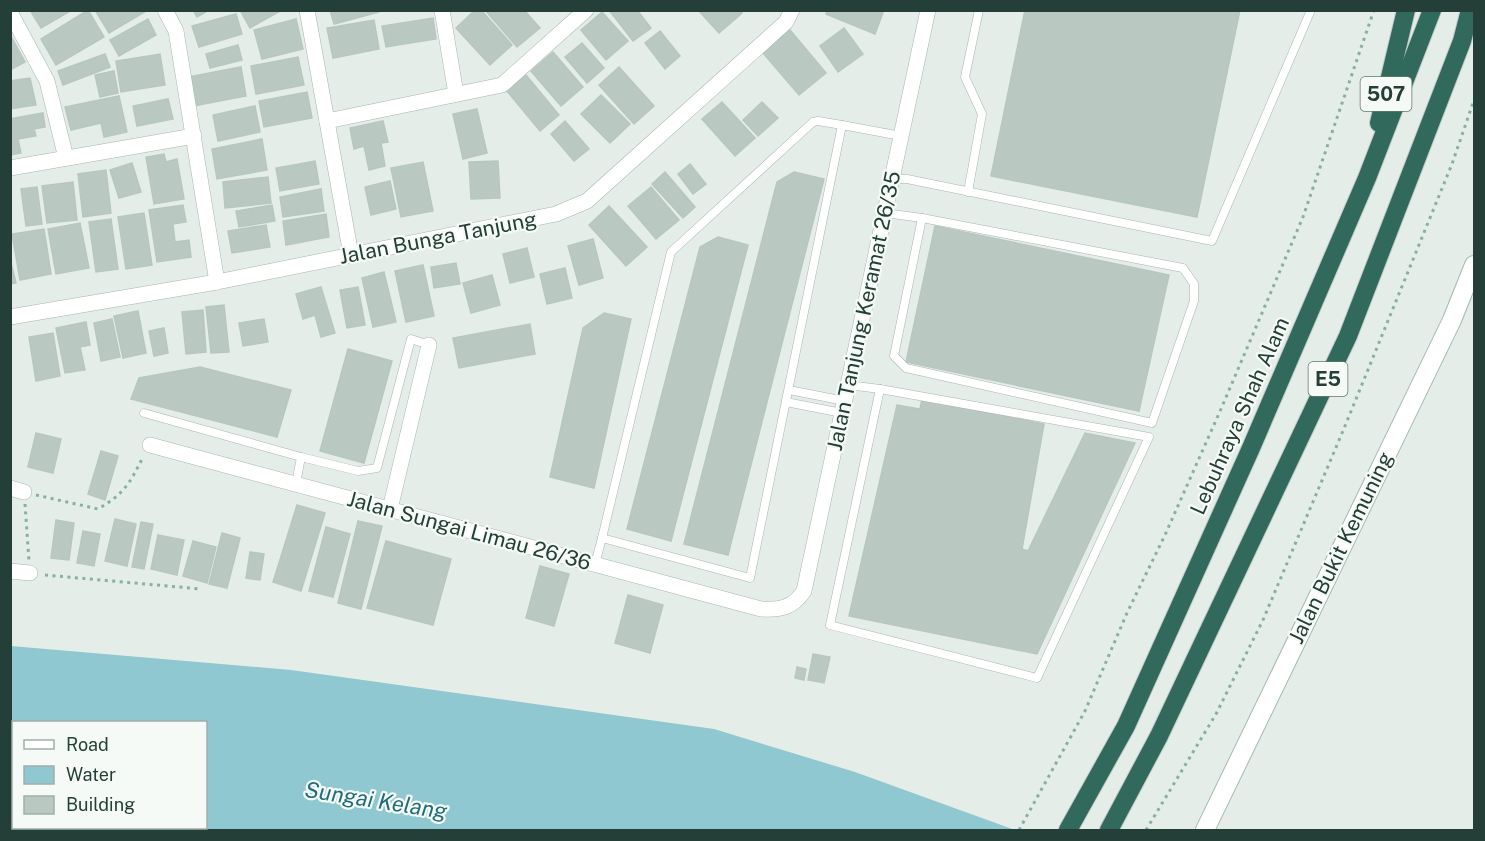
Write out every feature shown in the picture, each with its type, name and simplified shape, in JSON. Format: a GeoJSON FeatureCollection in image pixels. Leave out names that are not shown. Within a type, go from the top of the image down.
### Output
{"type":"FeatureCollection","features":[{"type":"Feature","properties":{"kind":"highway","name":"507"},"geometry":{"type":"LineString","coordinates":[[1367,178],[1406,10]]}},
{"type":"Feature","properties":{"kind":"highway","name":"Lebuhraya Shah Alam"},"geometry":{"type":"LineString","coordinates":[[1068,831],[1126,726],[1251,448],[1367,178],[1432,10]]}},
{"type":"Feature","properties":{"kind":"highway","name":"E5"},"geometry":{"type":"LineString","coordinates":[[1109,831],[1159,736],[1348,336],[1472,10]]}},
{"type":"Feature","properties":{"kind":"main road","name":"Jalan Bukit Kemuning"},"geometry":{"type":"LineString","coordinates":[[1205,831],[1452,320],[1474,265]]}},
{"type":"Feature","properties":{"kind":"street"},"geometry":{"type":"LineString","coordinates":[[165,10],[176,31],[217,282]]}},
{"type":"Feature","properties":{"kind":"street"},"geometry":{"type":"LineString","coordinates":[[307,10],[351,255]]}},
{"type":"Feature","properties":{"kind":"street"},"geometry":{"type":"LineString","coordinates":[[442,10],[456,94]]}},
{"type":"Feature","properties":{"kind":"street"},"geometry":{"type":"LineString","coordinates":[[327,121],[502,85],[586,10]]}},
{"type":"Feature","properties":{"kind":"street","name":"Jalan Bunga Tanjung"},"geometry":{"type":"LineString","coordinates":[[10,317],[217,282],[556,214],[586,201],[786,22],[792,10]]}},
{"type":"Feature","properties":{"kind":"street","name":"Jalan Tanjung Keramat 26/35"},"geometry":{"type":"LineString","coordinates":[[789,606],[804,591],[928,10]]}},
{"type":"Feature","properties":{"kind":"street"},"geometry":{"type":"LineString","coordinates":[[10,12],[47,81],[66,158]]}},
{"type":"Feature","properties":{"kind":"street"},"geometry":{"type":"LineString","coordinates":[[10,168],[194,136]]}},
{"type":"Feature","properties":{"kind":"street"},"geometry":{"type":"LineString","coordinates":[[390,509],[429,345]]}},
{"type":"Feature","properties":{"kind":"street","name":"Jalan Sungai Limau 26/36"},"geometry":{"type":"LineString","coordinates":[[150,445],[761,609],[777,610],[789,606]]}},
{"type":"Feature","properties":{"kind":"street"},"geometry":{"type":"LineString","coordinates":[[10,571],[30,573]]}},
{"type":"Feature","properties":{"kind":"lane"},"geometry":{"type":"LineString","coordinates":[[968,192],[982,114],[965,77],[980,10]]}},
{"type":"Feature","properties":{"kind":"lane"},"geometry":{"type":"LineString","coordinates":[[892,179],[907,179],[1212,241],[1311,10]]}},
{"type":"Feature","properties":{"kind":"lane"},"geometry":{"type":"LineString","coordinates":[[595,564],[670,252],[813,122],[901,136]]}},
{"type":"Feature","properties":{"kind":"lane"},"geometry":{"type":"LineString","coordinates":[[602,538],[750,578],[842,125]]}},
{"type":"Feature","properties":{"kind":"lane"},"geometry":{"type":"LineString","coordinates":[[885,213],[922,218],[1183,268],[1194,284],[1194,301],[1152,423],[906,368],[894,356],[922,218]]}},
{"type":"Feature","properties":{"kind":"lane"},"geometry":{"type":"LineString","coordinates":[[144,413],[358,471],[377,468],[411,339],[429,345]]}},
{"type":"Feature","properties":{"kind":"lane"},"geometry":{"type":"LineString","coordinates":[[848,385],[880,389],[1149,437],[1038,678],[830,625],[880,389]]}},
{"type":"Feature","properties":{"kind":"lane"},"geometry":{"type":"LineString","coordinates":[[789,390],[844,407]]}},
{"type":"Feature","properties":{"kind":"lane"},"geometry":{"type":"LineString","coordinates":[[786,402],[844,407]]}},
{"type":"Feature","properties":{"kind":"lane"},"geometry":{"type":"LineString","coordinates":[[296,484],[301,457]]}},
{"type":"Feature","properties":{"kind":"path"},"geometry":{"type":"LineString","coordinates":[[1019,831],[1085,711],[1126,613],[1165,535],[1212,430],[1303,217],[1374,10]]}},
{"type":"Feature","properties":{"kind":"path"},"geometry":{"type":"LineString","coordinates":[[1146,831],[1216,714],[1263,620],[1452,164],[1474,100]]}},
{"type":"Feature","properties":{"kind":"path"},"geometry":{"type":"LineString","coordinates":[[150,445],[132,479],[122,492],[117,498],[98,509],[17,490],[30,573],[201,590]]}},
{"type":"Feature","properties":{"kind":"water","name":"Sungai Kelang"},"geometry":{"type":"Polygon","coordinates":[[[11,646],[291,670],[714,729],[855,772],[1015,830],[11,830],[11,646]]]}},
{"type":"Feature","properties":{"kind":"building"},"geometry":{"type":"Polygon","coordinates":[[[30,10],[72,10],[41,28],[30,10]]]}},
{"type":"Feature","properties":{"kind":"building"},"geometry":{"type":"Polygon","coordinates":[[[88,10],[104,37],[56,65],[41,39],[88,10]]]}},
{"type":"Feature","properties":{"kind":"building"},"geometry":{"type":"Polygon","coordinates":[[[95,10],[148,10],[109,33],[95,10]]]}},
{"type":"Feature","properties":{"kind":"building"},"geometry":{"type":"Polygon","coordinates":[[[193,10],[209,10],[197,17],[193,10]]]}},
{"type":"Feature","properties":{"kind":"building"},"geometry":{"type":"Polygon","coordinates":[[[240,10],[282,10],[250,28],[240,10]]]}},
{"type":"Feature","properties":{"kind":"building"},"geometry":{"type":"Polygon","coordinates":[[[330,10],[378,10],[379,12],[334,24],[330,10]]]}},
{"type":"Feature","properties":{"kind":"building"},"geometry":{"type":"Polygon","coordinates":[[[475,10],[481,10],[512,45],[490,65],[456,28],[475,10]]]}},
{"type":"Feature","properties":{"kind":"building"},"geometry":{"type":"Polygon","coordinates":[[[485,10],[524,10],[540,28],[517,47],[485,10]]]}},
{"type":"Feature","properties":{"kind":"building"},"geometry":{"type":"Polygon","coordinates":[[[609,10],[637,10],[651,28],[633,41],[609,10]]]}},
{"type":"Feature","properties":{"kind":"building"},"geometry":{"type":"Polygon","coordinates":[[[698,10],[740,10],[742,13],[719,33],[698,10]]]}},
{"type":"Feature","properties":{"kind":"building"},"geometry":{"type":"Polygon","coordinates":[[[827,10],[884,10],[875,34],[826,14],[827,10]]]}},
{"type":"Feature","properties":{"kind":"building"},"geometry":{"type":"Polygon","coordinates":[[[1025,10],[1240,10],[1197,217],[991,176],[1025,10]]]}},
{"type":"Feature","properties":{"kind":"building"},"geometry":{"type":"Polygon","coordinates":[[[602,12],[628,41],[606,60],[581,30],[602,12]]]}},
{"type":"Feature","properties":{"kind":"building"},"geometry":{"type":"Polygon","coordinates":[[[236,14],[242,34],[199,47],[192,26],[236,14]]]}},
{"type":"Feature","properties":{"kind":"building"},"geometry":{"type":"Polygon","coordinates":[[[433,18],[436,39],[386,47],[382,26],[433,18]]]}},
{"type":"Feature","properties":{"kind":"building"},"geometry":{"type":"Polygon","coordinates":[[[148,19],[156,35],[119,56],[110,40],[148,19]]]}},
{"type":"Feature","properties":{"kind":"building"},"geometry":{"type":"Polygon","coordinates":[[[296,19],[303,49],[262,59],[254,30],[296,19]]]}},
{"type":"Feature","properties":{"kind":"building"},"geometry":{"type":"Polygon","coordinates":[[[374,20],[379,49],[333,58],[327,28],[374,20]]]}},
{"type":"Feature","properties":{"kind":"building"},"geometry":{"type":"Polygon","coordinates":[[[844,28],[863,54],[838,72],[820,46],[844,28]]]}},
{"type":"Feature","properties":{"kind":"building"},"geometry":{"type":"Polygon","coordinates":[[[790,30],[826,73],[799,95],[763,53],[790,30]]]}},
{"type":"Feature","properties":{"kind":"building"},"geometry":{"type":"Polygon","coordinates":[[[660,31],[680,56],[665,69],[645,43],[660,31]]]}},
{"type":"Feature","properties":{"kind":"building"},"geometry":{"type":"Polygon","coordinates":[[[12,38],[25,62],[10,70],[10,39],[12,38]]]}},
{"type":"Feature","properties":{"kind":"building"},"geometry":{"type":"Polygon","coordinates":[[[582,43],[604,68],[587,83],[565,57],[582,43]]]}},
{"type":"Feature","properties":{"kind":"building"},"geometry":{"type":"Polygon","coordinates":[[[238,45],[242,60],[210,68],[206,54],[238,45]]]}},
{"type":"Feature","properties":{"kind":"building"},"geometry":{"type":"Polygon","coordinates":[[[553,52],[583,87],[561,106],[531,71],[553,52]]]}},
{"type":"Feature","properties":{"kind":"building"},"geometry":{"type":"Polygon","coordinates":[[[105,54],[110,67],[63,85],[58,71],[105,54]]]}},
{"type":"Feature","properties":{"kind":"building"},"geometry":{"type":"Polygon","coordinates":[[[160,54],[165,85],[121,92],[116,61],[160,54]]]}},
{"type":"Feature","properties":{"kind":"building"},"geometry":{"type":"Polygon","coordinates":[[[298,57],[304,85],[256,94],[251,66],[298,57]]]}},
{"type":"Feature","properties":{"kind":"building"},"geometry":{"type":"Polygon","coordinates":[[[241,67],[246,96],[193,106],[188,77],[241,67]]]}},
{"type":"Feature","properties":{"kind":"building"},"geometry":{"type":"Polygon","coordinates":[[[619,67],[654,106],[634,124],[599,85],[619,67]]]}},
{"type":"Feature","properties":{"kind":"building"},"geometry":{"type":"Polygon","coordinates":[[[114,71],[118,93],[100,97],[95,75],[114,71]]]}},
{"type":"Feature","properties":{"kind":"building"},"geometry":{"type":"Polygon","coordinates":[[[526,75],[559,115],[540,131],[507,91],[526,75]]]}},
{"type":"Feature","properties":{"kind":"building"},"geometry":{"type":"Polygon","coordinates":[[[30,78],[36,105],[10,109],[10,81],[30,78]]]}},
{"type":"Feature","properties":{"kind":"building"},"geometry":{"type":"Polygon","coordinates":[[[307,92],[312,118],[264,127],[259,101],[307,92]]]}},
{"type":"Feature","properties":{"kind":"building"},"geometry":{"type":"Polygon","coordinates":[[[601,95],[630,124],[610,143],[581,114],[601,95]]]}},
{"type":"Feature","properties":{"kind":"building"},"geometry":{"type":"Polygon","coordinates":[[[119,96],[127,132],[104,137],[101,123],[71,130],[65,107],[119,96]]]}},
{"type":"Feature","properties":{"kind":"building"},"geometry":{"type":"Polygon","coordinates":[[[168,99],[173,119],[137,126],[133,106],[168,99]]]}},
{"type":"Feature","properties":{"kind":"building"},"geometry":{"type":"Polygon","coordinates":[[[722,102],[755,138],[735,156],[702,119],[722,102]]]}},
{"type":"Feature","properties":{"kind":"building"},"geometry":{"type":"Polygon","coordinates":[[[762,102],[778,118],[758,136],[743,120],[762,102]]]}},
{"type":"Feature","properties":{"kind":"building"},"geometry":{"type":"Polygon","coordinates":[[[255,106],[260,132],[218,141],[213,115],[255,106]]]}},
{"type":"Feature","properties":{"kind":"building"},"geometry":{"type":"Polygon","coordinates":[[[477,109],[487,153],[463,159],[453,114],[477,109]]]}},
{"type":"Feature","properties":{"kind":"building"},"geometry":{"type":"Polygon","coordinates":[[[43,113],[45,127],[34,129],[36,136],[18,139],[21,153],[10,155],[10,119],[43,113]]]}},
{"type":"Feature","properties":{"kind":"building"},"geometry":{"type":"Polygon","coordinates":[[[383,121],[388,142],[381,143],[385,166],[369,170],[364,146],[354,149],[350,128],[383,121]]]}},
{"type":"Feature","properties":{"kind":"building"},"geometry":{"type":"Polygon","coordinates":[[[565,121],[589,149],[574,161],[551,134],[565,121]]]}},
{"type":"Feature","properties":{"kind":"building"},"geometry":{"type":"Polygon","coordinates":[[[262,139],[267,170],[217,179],[212,149],[262,139]]]}},
{"type":"Feature","properties":{"kind":"building"},"geometry":{"type":"Polygon","coordinates":[[[164,154],[166,162],[177,159],[184,199],[154,204],[146,157],[164,154]]]}},
{"type":"Feature","properties":{"kind":"building"},"geometry":{"type":"Polygon","coordinates":[[[315,161],[319,184],[280,191],[276,168],[315,161]]]}},
{"type":"Feature","properties":{"kind":"building"},"geometry":{"type":"Polygon","coordinates":[[[498,161],[500,198],[471,199],[469,162],[498,161]]]}},
{"type":"Feature","properties":{"kind":"building"},"geometry":{"type":"Polygon","coordinates":[[[423,162],[433,211],[401,217],[391,168],[423,162]]]}},
{"type":"Feature","properties":{"kind":"building"},"geometry":{"type":"Polygon","coordinates":[[[132,163],[141,192],[119,198],[110,170],[132,163]]]}},
{"type":"Feature","properties":{"kind":"building"},"geometry":{"type":"Polygon","coordinates":[[[690,164],[706,184],[693,194],[678,174],[690,164]]]}},
{"type":"Feature","properties":{"kind":"building"},"geometry":{"type":"Polygon","coordinates":[[[106,170],[111,213],[83,217],[78,174],[106,170]]]}},
{"type":"Feature","properties":{"kind":"building"},"geometry":{"type":"Polygon","coordinates":[[[665,172],[695,207],[683,218],[652,184],[665,172]]]}},
{"type":"Feature","properties":{"kind":"building"},"geometry":{"type":"Polygon","coordinates":[[[794,172],[824,179],[728,555],[684,544],[777,182],[794,172]]]}},
{"type":"Feature","properties":{"kind":"building"},"geometry":{"type":"Polygon","coordinates":[[[268,177],[271,203],[225,208],[223,182],[268,177]]]}},
{"type":"Feature","properties":{"kind":"building"},"geometry":{"type":"Polygon","coordinates":[[[390,181],[396,209],[371,215],[365,187],[390,181]]]}},
{"type":"Feature","properties":{"kind":"building"},"geometry":{"type":"Polygon","coordinates":[[[73,182],[77,220],[47,223],[42,186],[73,182]]]}},
{"type":"Feature","properties":{"kind":"building"},"geometry":{"type":"Polygon","coordinates":[[[37,187],[42,224],[26,226],[21,189],[37,187]]]}},
{"type":"Feature","properties":{"kind":"building"},"geometry":{"type":"Polygon","coordinates":[[[651,187],[679,220],[656,239],[628,206],[651,187]]]}},
{"type":"Feature","properties":{"kind":"building"},"geometry":{"type":"Polygon","coordinates":[[[321,189],[324,211],[283,217],[280,197],[321,189]]]}},
{"type":"Feature","properties":{"kind":"building"},"geometry":{"type":"Polygon","coordinates":[[[183,205],[186,222],[173,224],[175,242],[189,240],[191,257],[157,262],[149,210],[183,205]]]}},
{"type":"Feature","properties":{"kind":"building"},"geometry":{"type":"Polygon","coordinates":[[[272,205],[275,221],[239,227],[236,211],[272,205]]]}},
{"type":"Feature","properties":{"kind":"building"},"geometry":{"type":"Polygon","coordinates":[[[609,206],[647,247],[626,266],[589,225],[609,206]]]}},
{"type":"Feature","properties":{"kind":"building"},"geometry":{"type":"Polygon","coordinates":[[[144,213],[152,265],[126,269],[118,217],[144,213]]]}},
{"type":"Feature","properties":{"kind":"building"},"geometry":{"type":"Polygon","coordinates":[[[326,214],[329,237],[286,245],[283,221],[326,214]]]}},
{"type":"Feature","properties":{"kind":"building"},"geometry":{"type":"Polygon","coordinates":[[[111,219],[118,269],[96,272],[89,222],[111,219]]]}},
{"type":"Feature","properties":{"kind":"building"},"geometry":{"type":"Polygon","coordinates":[[[80,223],[89,268],[56,274],[48,229],[80,223]]]}},
{"type":"Feature","properties":{"kind":"building"},"geometry":{"type":"Polygon","coordinates":[[[266,225],[270,247],[232,253],[228,231],[266,225]]]}},
{"type":"Feature","properties":{"kind":"building"},"geometry":{"type":"Polygon","coordinates":[[[935,226],[1169,275],[1139,411],[906,362],[935,226]]]}},
{"type":"Feature","properties":{"kind":"building"},"geometry":{"type":"Polygon","coordinates":[[[44,229],[51,274],[20,280],[12,234],[44,229]]]}},
{"type":"Feature","properties":{"kind":"building"},"geometry":{"type":"Polygon","coordinates":[[[718,237],[748,245],[671,541],[627,529],[700,247],[718,237]]]}},
{"type":"Feature","properties":{"kind":"building"},"geometry":{"type":"Polygon","coordinates":[[[593,239],[603,278],[579,285],[568,246],[593,239]]]}},
{"type":"Feature","properties":{"kind":"building"},"geometry":{"type":"Polygon","coordinates":[[[527,248],[534,277],[510,283],[503,254],[527,248]]]}},
{"type":"Feature","properties":{"kind":"building"},"geometry":{"type":"Polygon","coordinates":[[[10,259],[16,283],[10,284],[10,259]]]}},
{"type":"Feature","properties":{"kind":"building"},"geometry":{"type":"Polygon","coordinates":[[[456,263],[460,284],[434,288],[431,267],[456,263]]]}},
{"type":"Feature","properties":{"kind":"building"},"geometry":{"type":"Polygon","coordinates":[[[423,265],[434,316],[406,322],[395,271],[423,265]]]}},
{"type":"Feature","properties":{"kind":"building"},"geometry":{"type":"Polygon","coordinates":[[[565,268],[572,298],[547,304],[540,274],[565,268]]]}},
{"type":"Feature","properties":{"kind":"building"},"geometry":{"type":"Polygon","coordinates":[[[384,272],[396,322],[373,327],[362,278],[384,272]]]}},
{"type":"Feature","properties":{"kind":"building"},"geometry":{"type":"Polygon","coordinates":[[[492,275],[500,305],[471,313],[463,283],[492,275]]]}},
{"type":"Feature","properties":{"kind":"building"},"geometry":{"type":"Polygon","coordinates":[[[321,287],[335,333],[321,337],[315,315],[303,319],[296,294],[321,287]]]}},
{"type":"Feature","properties":{"kind":"building"},"geometry":{"type":"Polygon","coordinates":[[[358,287],[365,325],[347,328],[340,290],[358,287]]]}},
{"type":"Feature","properties":{"kind":"building"},"geometry":{"type":"Polygon","coordinates":[[[224,305],[229,352],[211,353],[206,307],[224,305]]]}},
{"type":"Feature","properties":{"kind":"building"},"geometry":{"type":"Polygon","coordinates":[[[203,310],[206,352],[186,354],[182,312],[203,310]]]}},
{"type":"Feature","properties":{"kind":"building"},"geometry":{"type":"Polygon","coordinates":[[[138,311],[146,353],[123,358],[114,316],[138,311]]]}},
{"type":"Feature","properties":{"kind":"building"},"geometry":{"type":"Polygon","coordinates":[[[604,313],[631,319],[594,488],[550,477],[583,328],[604,313]]]}},
{"type":"Feature","properties":{"kind":"building"},"geometry":{"type":"Polygon","coordinates":[[[112,319],[120,357],[101,361],[94,323],[112,319]]]}},
{"type":"Feature","properties":{"kind":"building"},"geometry":{"type":"Polygon","coordinates":[[[264,319],[268,342],[243,346],[239,323],[264,319]]]}},
{"type":"Feature","properties":{"kind":"building"},"geometry":{"type":"Polygon","coordinates":[[[86,322],[90,345],[80,347],[85,370],[65,373],[56,328],[86,322]]]}},
{"type":"Feature","properties":{"kind":"building"},"geometry":{"type":"Polygon","coordinates":[[[530,324],[535,354],[459,368],[453,338],[530,324]]]}},
{"type":"Feature","properties":{"kind":"building"},"geometry":{"type":"Polygon","coordinates":[[[164,328],[168,353],[154,356],[149,331],[164,328]]]}},
{"type":"Feature","properties":{"kind":"building"},"geometry":{"type":"Polygon","coordinates":[[[53,333],[60,376],[36,381],[29,337],[53,333]]]}},
{"type":"Feature","properties":{"kind":"building"},"geometry":{"type":"Polygon","coordinates":[[[348,349],[392,361],[364,463],[320,451],[348,349]]]}},
{"type":"Feature","properties":{"kind":"building"},"geometry":{"type":"Polygon","coordinates":[[[200,367],[291,390],[277,437],[131,399],[139,378],[200,367]]]}},
{"type":"Feature","properties":{"kind":"building"},"geometry":{"type":"Polygon","coordinates":[[[922,399],[1044,424],[1022,549],[1028,551],[1085,433],[1135,443],[1037,654],[849,616],[897,405],[920,409],[922,399]]]}},
{"type":"Feature","properties":{"kind":"building"},"geometry":{"type":"Polygon","coordinates":[[[36,433],[61,439],[53,473],[28,467],[36,433]]]}},
{"type":"Feature","properties":{"kind":"building"},"geometry":{"type":"Polygon","coordinates":[[[101,451],[118,456],[105,500],[88,494],[101,451]]]}},
{"type":"Feature","properties":{"kind":"building"},"geometry":{"type":"Polygon","coordinates":[[[297,505],[325,513],[301,591],[273,582],[297,505]]]}},
{"type":"Feature","properties":{"kind":"building"},"geometry":{"type":"Polygon","coordinates":[[[115,519],[136,524],[127,566],[105,561],[115,519]]]}},
{"type":"Feature","properties":{"kind":"building"},"geometry":{"type":"Polygon","coordinates":[[[56,520],[74,523],[69,560],[51,558],[56,520]]]}},
{"type":"Feature","properties":{"kind":"building"},"geometry":{"type":"Polygon","coordinates":[[[358,521],[382,526],[361,609],[338,603],[358,521]]]}},
{"type":"Feature","properties":{"kind":"building"},"geometry":{"type":"Polygon","coordinates":[[[141,522],[153,524],[144,569],[132,567],[141,522]]]}},
{"type":"Feature","properties":{"kind":"building"},"geometry":{"type":"Polygon","coordinates":[[[326,527],[350,534],[333,597],[309,591],[326,527]]]}},
{"type":"Feature","properties":{"kind":"building"},"geometry":{"type":"Polygon","coordinates":[[[83,531],[100,534],[94,566],[77,563],[83,531]]]}},
{"type":"Feature","properties":{"kind":"building"},"geometry":{"type":"Polygon","coordinates":[[[222,533],[240,538],[227,588],[209,584],[222,533]]]}},
{"type":"Feature","properties":{"kind":"building"},"geometry":{"type":"Polygon","coordinates":[[[158,535],[184,540],[177,575],[151,569],[158,535]]]}},
{"type":"Feature","properties":{"kind":"building"},"geometry":{"type":"Polygon","coordinates":[[[193,541],[216,547],[207,583],[183,576],[193,541]]]}},
{"type":"Feature","properties":{"kind":"building"},"geometry":{"type":"Polygon","coordinates":[[[386,541],[451,559],[433,625],[367,608],[386,541]]]}},
{"type":"Feature","properties":{"kind":"building"},"geometry":{"type":"Polygon","coordinates":[[[250,552],[264,554],[260,580],[246,578],[250,552]]]}},
{"type":"Feature","properties":{"kind":"building"},"geometry":{"type":"Polygon","coordinates":[[[540,566],[569,574],[554,626],[526,618],[540,566]]]}},
{"type":"Feature","properties":{"kind":"building"},"geometry":{"type":"Polygon","coordinates":[[[628,595],[663,605],[650,653],[615,643],[628,595]]]}},
{"type":"Feature","properties":{"kind":"building"},"geometry":{"type":"Polygon","coordinates":[[[813,654],[830,657],[824,683],[808,680],[813,654]]]}},
{"type":"Feature","properties":{"kind":"building"},"geometry":{"type":"Polygon","coordinates":[[[797,667],[806,669],[804,680],[795,678],[797,667]]]}}]}
